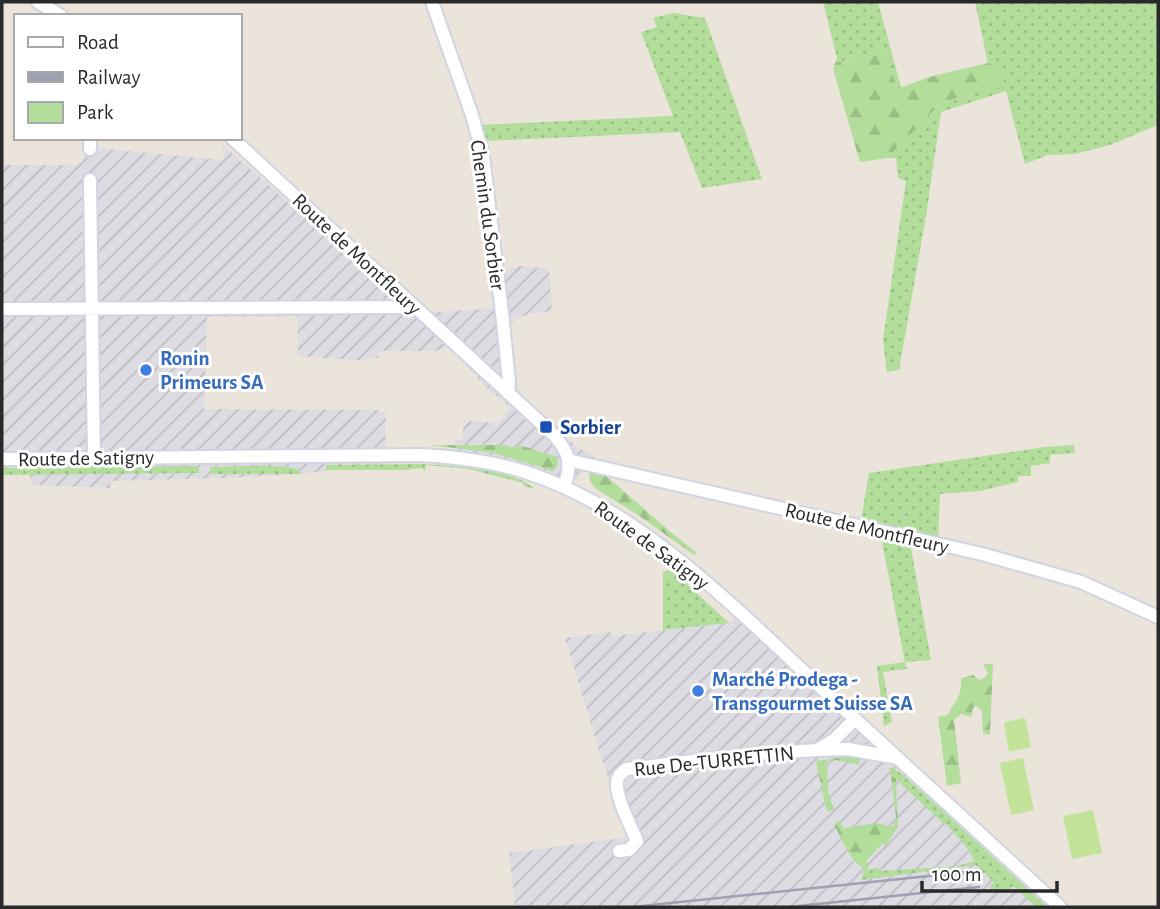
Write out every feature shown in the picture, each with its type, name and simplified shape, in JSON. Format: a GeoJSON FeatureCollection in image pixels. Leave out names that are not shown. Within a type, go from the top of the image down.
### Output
{"type":"FeatureCollection","features":[{"type":"Feature","properties":{"kind":"street"},"geometry":{"type":"LineString","coordinates":[[38,2],[58,14]]}},
{"type":"Feature","properties":{"kind":"street","name":"Chemin du Sorbier"},"geometry":{"type":"LineString","coordinates":[[432,2],[472,115],[483,156],[502,313],[508,393]]}},
{"type":"Feature","properties":{"kind":"street","name":"Route de Montfleury"},"geometry":{"type":"LineString","coordinates":[[234,140],[554,435],[565,450],[568,460],[1005,560],[1081,582],[1158,617]]}},
{"type":"Feature","properties":{"kind":"street"},"geometry":{"type":"LineString","coordinates":[[90,180],[94,458]]}},
{"type":"Feature","properties":{"kind":"street"},"geometry":{"type":"LineString","coordinates":[[2,309],[412,305]]}},
{"type":"Feature","properties":{"kind":"street","name":"Route de Satigny"},"geometry":{"type":"LineString","coordinates":[[2,458],[446,456],[496,463],[564,487],[620,518],[690,569],[1060,907]]}},
{"type":"Feature","properties":{"kind":"street"},"geometry":{"type":"LineString","coordinates":[[564,487],[570,469],[568,460]]}},
{"type":"Feature","properties":{"kind":"street"},"geometry":{"type":"LineString","coordinates":[[848,749],[855,742],[860,723]]}},
{"type":"Feature","properties":{"kind":"street","name":"Rue De-TURRETTIN"},"geometry":{"type":"LineString","coordinates":[[817,750],[860,723]]}},
{"type":"Feature","properties":{"kind":"street","name":"Rue De-TURRETTIN"},"geometry":{"type":"LineString","coordinates":[[619,851],[629,850],[637,841],[617,789],[618,777],[631,768],[743,755],[817,750],[848,749],[898,758]]}},
{"type":"Feature","properties":{"kind":"shaded area"},"geometry":{"type":"Polygon","coordinates":[[[223,145],[411,314],[495,308],[492,274],[521,266],[549,269],[552,311],[516,319],[509,329],[515,380],[524,398],[571,442],[595,458],[571,484],[550,482],[455,458],[455,440],[463,439],[463,428],[469,421],[498,423],[511,408],[487,388],[448,346],[437,351],[379,351],[378,358],[367,358],[367,361],[298,356],[297,316],[207,317],[204,409],[386,412],[385,470],[339,469],[225,478],[111,481],[110,488],[31,485],[30,474],[2,475],[2,165],[76,165],[83,161],[83,147],[224,160],[223,145]]]}},
{"type":"Feature","properties":{"kind":"shaded area"},"geometry":{"type":"Polygon","coordinates":[[[745,610],[1070,907],[515,907],[509,853],[629,837],[602,760],[565,638],[611,632],[613,636],[729,623],[745,610]]]}},
{"type":"Feature","properties":{"kind":"green space"},"geometry":{"type":"Polygon","coordinates":[[[823,2],[878,2],[901,87],[896,89],[885,50],[835,63],[837,58],[823,2]]]}},
{"type":"Feature","properties":{"kind":"green space"},"geometry":{"type":"Polygon","coordinates":[[[975,2],[1158,2],[1158,125],[1110,145],[1075,154],[1048,155],[1025,164],[1006,91],[941,112],[899,370],[887,372],[883,340],[906,181],[898,178],[896,158],[887,158],[938,106],[967,95],[1001,68],[988,63],[975,2]]]}},
{"type":"Feature","properties":{"kind":"green space"},"geometry":{"type":"Polygon","coordinates":[[[673,13],[705,18],[762,179],[702,188],[680,132],[485,141],[480,125],[673,116],[641,32],[657,27],[653,18],[673,13]]]}},
{"type":"Feature","properties":{"kind":"green space"},"geometry":{"type":"Polygon","coordinates":[[[885,50],[897,89],[929,77],[988,63],[1001,68],[1005,86],[953,99],[938,106],[887,158],[860,162],[833,69],[835,63],[885,50]]]}},
{"type":"Feature","properties":{"kind":"green space"},"geometry":{"type":"Polygon","coordinates":[[[430,445],[503,445],[518,448],[519,445],[557,457],[558,466],[553,471],[494,453],[430,445]]]}},
{"type":"Feature","properties":{"kind":"green space"},"geometry":{"type":"Polygon","coordinates":[[[1074,445],[1075,453],[1050,455],[1050,463],[1031,466],[1031,476],[1018,476],[1018,482],[980,491],[940,494],[938,540],[861,521],[869,473],[1074,445]]]}},
{"type":"Feature","properties":{"kind":"green space"},"geometry":{"type":"Polygon","coordinates":[[[421,464],[464,467],[497,472],[525,482],[535,489],[524,486],[523,483],[469,469],[426,465],[425,471],[421,468],[325,470],[327,465],[421,464]]]}},
{"type":"Feature","properties":{"kind":"green space"},"geometry":{"type":"Polygon","coordinates":[[[199,466],[199,473],[2,475],[2,468],[199,466]]]}},
{"type":"Feature","properties":{"kind":"green space"},"geometry":{"type":"Polygon","coordinates":[[[210,467],[280,467],[300,470],[301,474],[210,474],[210,467]]]}},
{"type":"Feature","properties":{"kind":"green space"},"geometry":{"type":"Polygon","coordinates":[[[589,470],[604,474],[697,553],[694,555],[595,488],[590,481],[589,470]]]}},
{"type":"Feature","properties":{"kind":"green space"},"geometry":{"type":"Polygon","coordinates":[[[881,536],[910,542],[931,660],[905,662],[881,536]]]}},
{"type":"Feature","properties":{"kind":"green space"},"geometry":{"type":"Polygon","coordinates":[[[663,571],[676,574],[729,623],[663,630],[663,571]]]}},
{"type":"Feature","properties":{"kind":"green space"},"geometry":{"type":"Polygon","coordinates":[[[905,662],[907,669],[883,672],[892,722],[884,726],[877,666],[905,662]]]}},
{"type":"Feature","properties":{"kind":"green space"},"geometry":{"type":"Polygon","coordinates":[[[984,664],[993,664],[990,735],[983,734],[982,711],[976,706],[971,717],[961,714],[954,720],[961,783],[947,786],[938,717],[948,715],[959,694],[961,678],[974,675],[981,680],[987,675],[984,664]]]}},
{"type":"Feature","properties":{"kind":"green space"},"geometry":{"type":"Polygon","coordinates":[[[1025,718],[1031,747],[1009,752],[1005,722],[1025,718]]]}},
{"type":"Feature","properties":{"kind":"green space"},"geometry":{"type":"Polygon","coordinates":[[[851,756],[860,758],[860,765],[827,761],[828,792],[834,809],[828,812],[816,761],[851,756]]]}},
{"type":"Feature","properties":{"kind":"green space"},"geometry":{"type":"Polygon","coordinates":[[[1023,758],[1034,810],[1011,815],[1000,763],[1023,758]]]}},
{"type":"Feature","properties":{"kind":"green space"},"geometry":{"type":"Polygon","coordinates":[[[889,767],[898,771],[928,797],[1047,907],[1036,907],[1013,886],[992,892],[990,887],[994,882],[976,865],[861,880],[864,870],[958,866],[974,861],[968,849],[947,825],[891,776],[889,767]]]}},
{"type":"Feature","properties":{"kind":"green space"},"geometry":{"type":"Polygon","coordinates":[[[891,776],[896,779],[898,826],[886,846],[882,844],[866,861],[869,864],[868,870],[852,857],[834,824],[839,821],[844,828],[877,823],[893,827],[896,817],[891,776]]]}},
{"type":"Feature","properties":{"kind":"green space"},"geometry":{"type":"Polygon","coordinates":[[[1093,810],[1102,853],[1072,859],[1063,816],[1093,810]]]}},
{"type":"Feature","properties":{"kind":"railway"},"geometry":{"type":"LineString","coordinates":[[632,907],[967,872]]}},
{"type":"Feature","properties":{"kind":"railway"},"geometry":{"type":"LineString","coordinates":[[789,907],[979,887]]}},
{"type":"Feature","properties":{"kind":"place","name":"Ronin Primeurs SA"},"geometry":{"type":"Point","coordinates":[146,370]}},
{"type":"Feature","properties":{"kind":"place","name":"Sorbier"},"geometry":{"type":"Point","coordinates":[546,427]}},
{"type":"Feature","properties":{"kind":"place","name":"Marché Prodega - Transgourmet Suisse SA"},"geometry":{"type":"Point","coordinates":[698,691]}}]}
